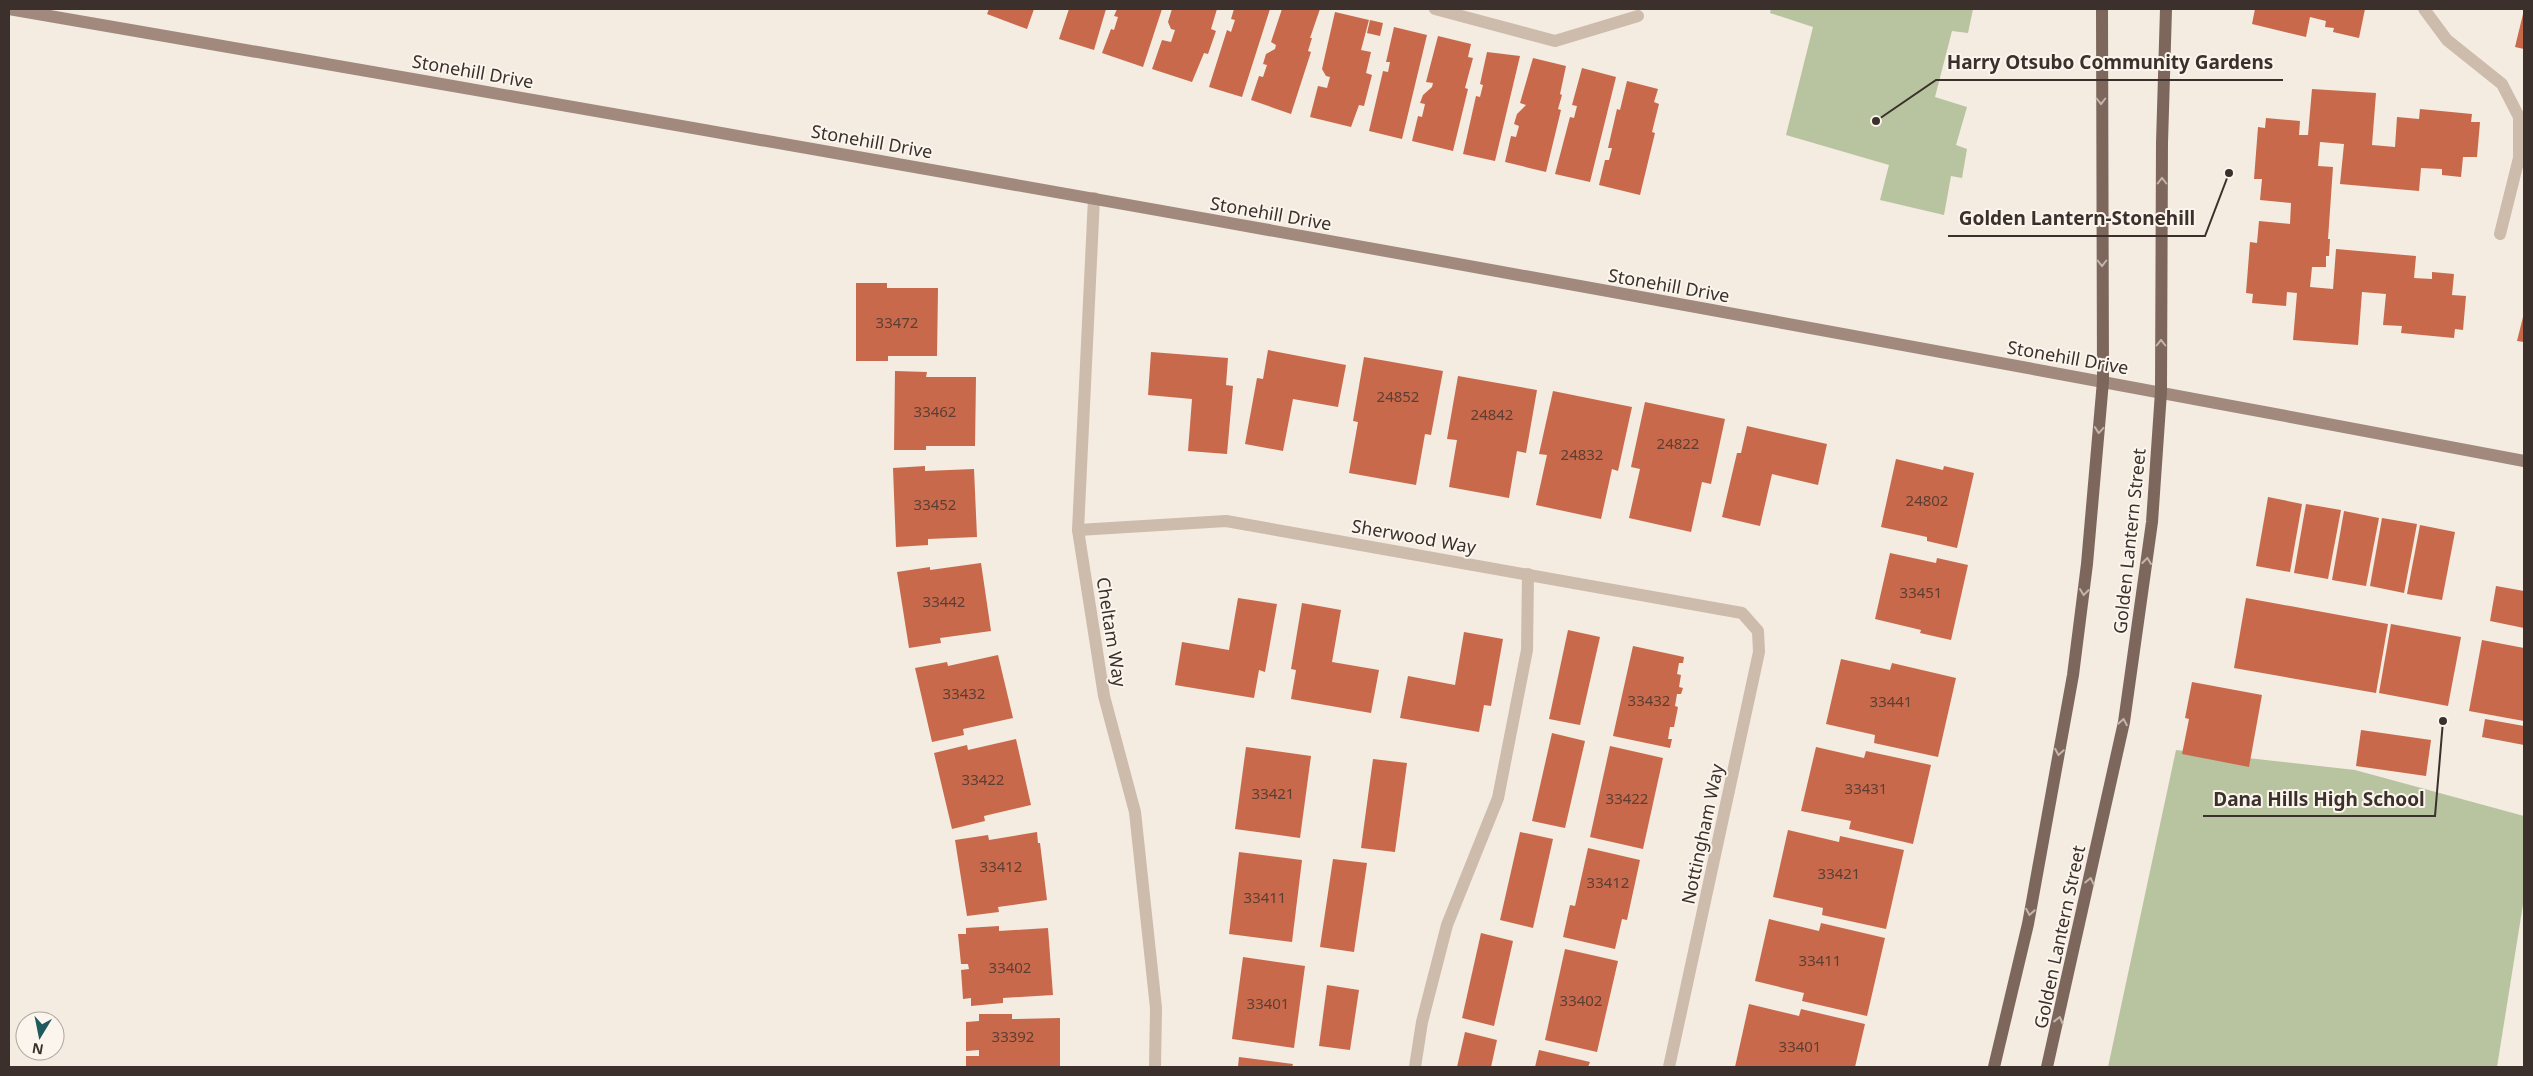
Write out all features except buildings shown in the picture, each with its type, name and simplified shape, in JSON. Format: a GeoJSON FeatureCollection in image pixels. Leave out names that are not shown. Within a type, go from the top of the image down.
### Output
{"type":"FeatureCollection","features":[{"type":"Feature","properties":{"kind":"main road","name":"Stonehill Drive"},"geometry":{"type":"LineString","coordinates":[[9,9],[1094,198],[2103,381],[2524,461]]}},
{"type":"Feature","properties":{"kind":"main road","name":"Golden Lantern Street"},"geometry":{"type":"LineString","coordinates":[[1994,1067],[2028,924],[2073,675],[2087,564],[2103,381],[2102,9]]}},
{"type":"Feature","properties":{"kind":"main road","name":"Golden Lantern Street"},"geometry":{"type":"LineString","coordinates":[[2047,1067],[2124,722],[2152,522],[2161,392],[2162,142],[2166,9]]}},
{"type":"Feature","properties":{"kind":"street"},"geometry":{"type":"LineString","coordinates":[[1435,9],[1555,41],[1638,16]]}},
{"type":"Feature","properties":{"kind":"street"},"geometry":{"type":"LineString","coordinates":[[2424,9],[2447,40],[2502,84],[2519,117],[2519,158],[2500,234]]}},
{"type":"Feature","properties":{"kind":"street","name":"Cheltam Way"},"geometry":{"type":"LineString","coordinates":[[1094,198],[1078,530],[1104,696],[1135,812],[1156,1008],[1155,1067]]}},
{"type":"Feature","properties":{"kind":"street","name":"Sherwood Way"},"geometry":{"type":"LineString","coordinates":[[1078,530],[1226,521],[1742,613]]}},
{"type":"Feature","properties":{"kind":"street"},"geometry":{"type":"LineString","coordinates":[[1416,1067],[1422,1022],[1447,925],[1498,798],[1527,650],[1528,574]]}},
{"type":"Feature","properties":{"kind":"street","name":"Nottingham Way"},"geometry":{"type":"LineString","coordinates":[[1669,1067],[1759,652],[1758,631],[1742,613]]}},
{"type":"Feature","properties":{"kind":"green space"},"geometry":{"type":"Polygon","coordinates":[[[1771,9],[1973,9],[1968,33],[1952,31],[1935,97],[1967,107],[1956,145],[1967,149],[1962,178],[1951,176],[1944,215],[1880,200],[1889,165],[1786,135],[1813,27],[1770,13],[1771,9]]]}},
{"type":"Feature","properties":{"kind":"green space"},"geometry":{"type":"Polygon","coordinates":[[[2176,750],[2355,770],[2524,816],[2524,898],[2497,1067],[2108,1067],[2176,750]]]}},
{"type":"Feature","properties":{"kind":"place","name":"Harry Otsubo Community Gardens"},"geometry":{"type":"Point","coordinates":[1876,121]}},
{"type":"Feature","properties":{"kind":"place","name":"Golden Lantern-Stonehill"},"geometry":{"type":"Point","coordinates":[2229,173]}},
{"type":"Feature","properties":{"kind":"place","name":"Dana Hills High School"},"geometry":{"type":"Point","coordinates":[2443,721]}}]}
